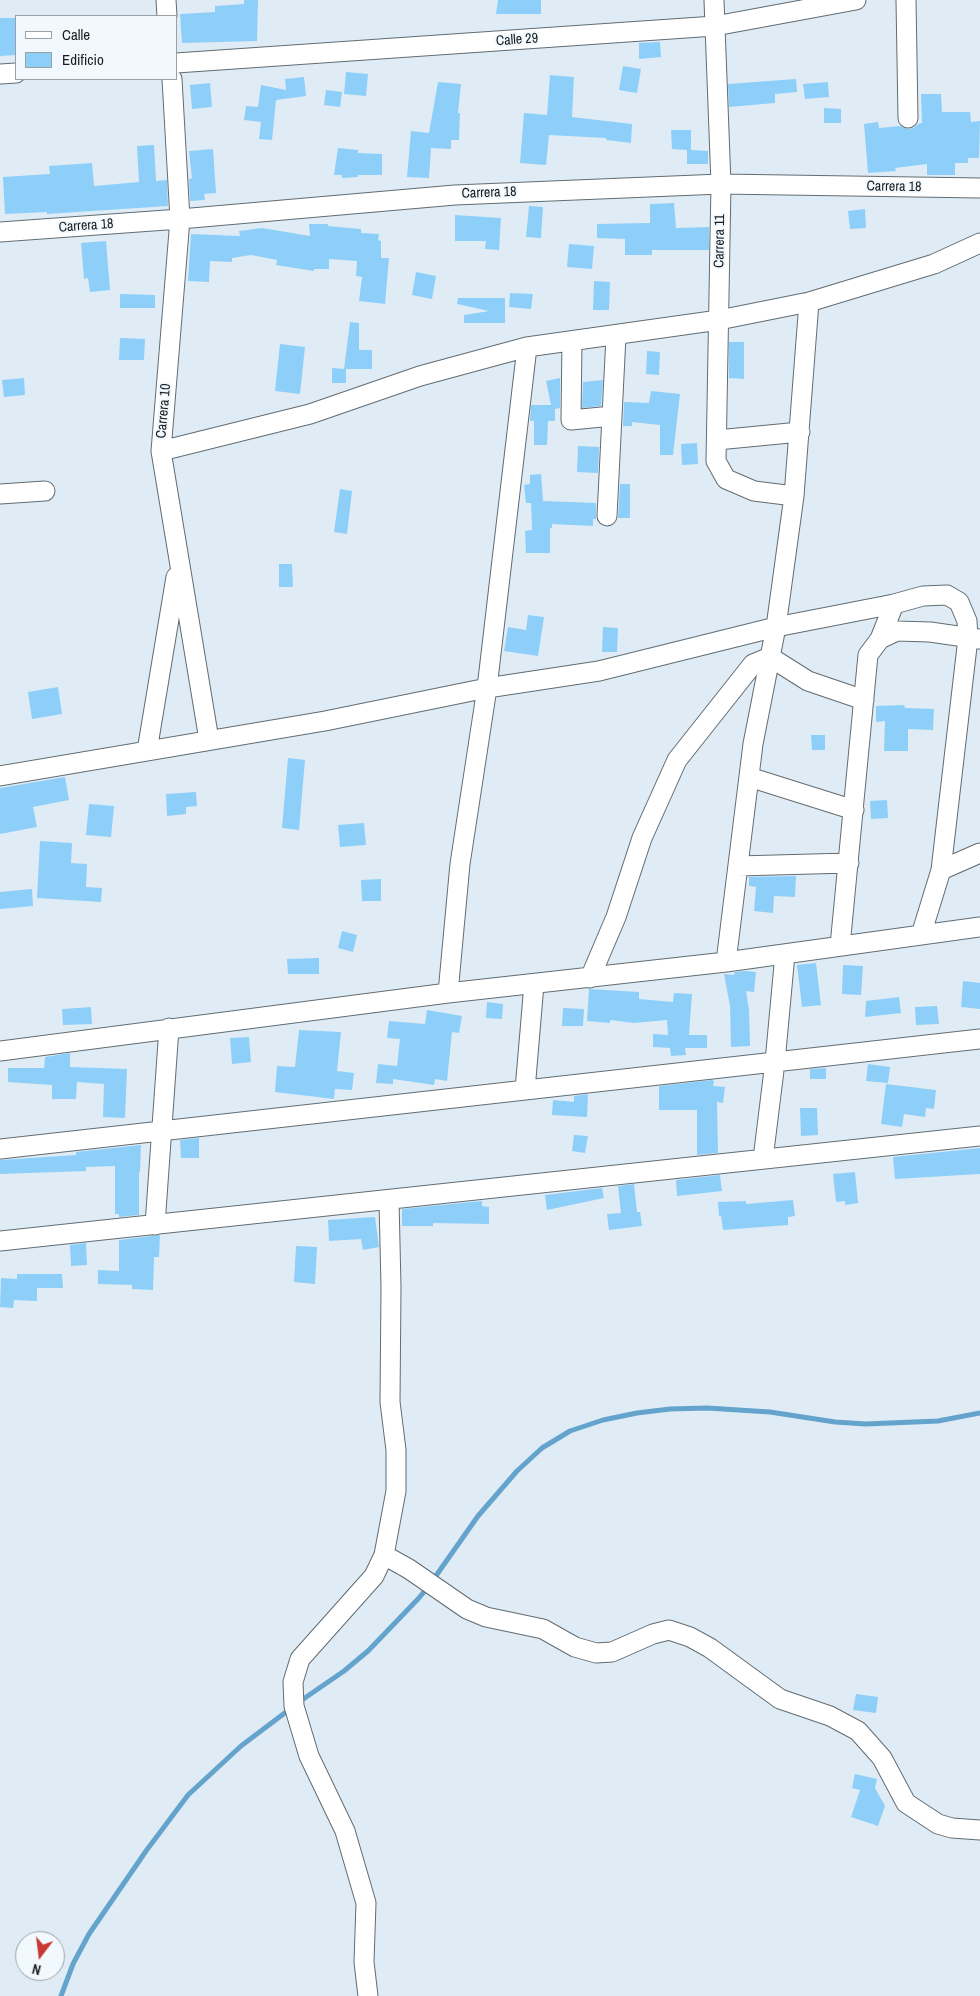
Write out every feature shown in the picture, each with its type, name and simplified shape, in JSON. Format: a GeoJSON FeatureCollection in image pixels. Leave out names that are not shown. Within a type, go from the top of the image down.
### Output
{"type":"FeatureCollection","features":[{"type":"Feature","properties":{"kind":"street"},"geometry":{"type":"LineString","coordinates":[[166,0],[167,15]]}},
{"type":"Feature","properties":{"kind":"street","name":"Carrera 11"},"geometry":{"type":"LineString","coordinates":[[714,0],[721,184],[716,461],[726,479],[754,491],[794,496]]}},
{"type":"Feature","properties":{"kind":"street","name":"Calle 29"},"geometry":{"type":"LineString","coordinates":[[178,63],[716,26],[856,0]]}},
{"type":"Feature","properties":{"kind":"street"},"geometry":{"type":"LineString","coordinates":[[890,0],[906,0],[908,118]]}},
{"type":"Feature","properties":{"kind":"street"},"geometry":{"type":"LineString","coordinates":[[0,74],[15,73]]}},
{"type":"Feature","properties":{"kind":"street","name":"Carrera 10"},"geometry":{"type":"LineString","coordinates":[[172,80],[180,220],[160,452],[209,740]]}},
{"type":"Feature","properties":{"kind":"street","name":"Carrera 18"},"geometry":{"type":"LineString","coordinates":[[0,232],[180,220],[455,194],[721,184],[980,188]]}},
{"type":"Feature","properties":{"kind":"street"},"geometry":{"type":"LineString","coordinates":[[160,452],[310,414],[420,376],[527,347],[616,336],[719,320],[809,302],[934,264],[980,243]]}},
{"type":"Feature","properties":{"kind":"street"},"geometry":{"type":"LineString","coordinates":[[726,962],[753,744],[776,627],[794,496],[809,302]]}},
{"type":"Feature","properties":{"kind":"street"},"geometry":{"type":"LineString","coordinates":[[607,516],[616,336]]}},
{"type":"Feature","properties":{"kind":"street"},"geometry":{"type":"LineString","coordinates":[[572,341],[571,420],[612,416]]}},
{"type":"Feature","properties":{"kind":"street"},"geometry":{"type":"LineString","coordinates":[[448,993],[460,864],[487,688],[527,347]]}},
{"type":"Feature","properties":{"kind":"street"},"geometry":{"type":"LineString","coordinates":[[717,440],[800,432]]}},
{"type":"Feature","properties":{"kind":"street"},"geometry":{"type":"LineString","coordinates":[[0,494],[45,491]]}},
{"type":"Feature","properties":{"kind":"street"},"geometry":{"type":"LineString","coordinates":[[147,751],[178,563]]}},
{"type":"Feature","properties":{"kind":"street"},"geometry":{"type":"LineString","coordinates":[[0,776],[325,721],[487,688],[598,671],[776,627],[894,604],[923,596],[947,595],[959,602],[974,639],[941,870],[921,935]]}},
{"type":"Feature","properties":{"kind":"street"},"geometry":{"type":"LineString","coordinates":[[840,946],[868,655],[880,639],[894,604]]}},
{"type":"Feature","properties":{"kind":"street"},"geometry":{"type":"LineString","coordinates":[[880,639],[897,631],[930,632],[974,639]]}},
{"type":"Feature","properties":{"kind":"street"},"geometry":{"type":"LineString","coordinates":[[770,656],[808,681],[864,700]]}},
{"type":"Feature","properties":{"kind":"street"},"geometry":{"type":"LineString","coordinates":[[590,978],[616,916],[642,838],[677,760],[753,664],[770,656]]}},
{"type":"Feature","properties":{"kind":"street"},"geometry":{"type":"LineString","coordinates":[[749,777],[854,810]]}},
{"type":"Feature","properties":{"kind":"street"},"geometry":{"type":"LineString","coordinates":[[941,870],[980,853]]}},
{"type":"Feature","properties":{"kind":"street"},"geometry":{"type":"LineString","coordinates":[[738,866],[849,863]]}},
{"type":"Feature","properties":{"kind":"street"},"geometry":{"type":"LineString","coordinates":[[0,1051],[448,993],[726,962],[980,928]]}},
{"type":"Feature","properties":{"kind":"street"},"geometry":{"type":"LineString","coordinates":[[763,1160],[775,1062],[785,954]]}},
{"type":"Feature","properties":{"kind":"street"},"geometry":{"type":"LineString","coordinates":[[525,1090],[534,984]]}},
{"type":"Feature","properties":{"kind":"street"},"geometry":{"type":"LineString","coordinates":[[155,1225],[169,1028]]}},
{"type":"Feature","properties":{"kind":"street"},"geometry":{"type":"LineString","coordinates":[[0,1149],[980,1038]]}},
{"type":"Feature","properties":{"kind":"street"},"geometry":{"type":"LineString","coordinates":[[0,1241],[980,1136]]}},
{"type":"Feature","properties":{"kind":"street"},"geometry":{"type":"LineString","coordinates":[[368,1996],[364,1962],[366,1903],[345,1832],[309,1756],[294,1706],[293,1682],[300,1659],[374,1576],[384,1555],[396,1482],[396,1450],[390,1402],[389,1200]]}},
{"type":"Feature","properties":{"kind":"street"},"geometry":{"type":"LineString","coordinates":[[384,1555],[409,1569],[467,1609],[486,1617],[543,1629],[575,1648],[596,1653],[612,1652],[653,1634],[670,1630],[690,1637],[710,1648],[780,1699],[830,1716],[858,1731],[882,1758],[906,1804],[938,1824],[952,1828],[980,1830]]}},
{"type":"Feature","properties":{"kind":"building"},"geometry":{"type":"Polygon","coordinates":[[[244,0],[258,0],[257,41],[182,43],[180,14],[215,12],[215,6],[244,4],[244,0]]]}},
{"type":"Feature","properties":{"kind":"building"},"geometry":{"type":"Polygon","coordinates":[[[498,0],[541,0],[541,14],[496,14],[498,0]]]}},
{"type":"Feature","properties":{"kind":"building"},"geometry":{"type":"Polygon","coordinates":[[[0,18],[15,18],[15,55],[0,56],[0,18]]]}},
{"type":"Feature","properties":{"kind":"building"},"geometry":{"type":"Polygon","coordinates":[[[660,42],[661,57],[639,59],[639,43],[660,42]]]}},
{"type":"Feature","properties":{"kind":"building"},"geometry":{"type":"Polygon","coordinates":[[[623,66],[641,69],[637,93],[619,90],[623,66]]]}},
{"type":"Feature","properties":{"kind":"building"},"geometry":{"type":"Polygon","coordinates":[[[346,72],[368,74],[366,96],[344,94],[346,72]]]}},
{"type":"Feature","properties":{"kind":"building"},"geometry":{"type":"Polygon","coordinates":[[[550,75],[574,77],[572,117],[632,124],[631,143],[606,140],[606,138],[549,135],[546,165],[520,163],[524,113],[547,115],[550,75]]]}},
{"type":"Feature","properties":{"kind":"building"},"geometry":{"type":"Polygon","coordinates":[[[304,77],[306,96],[276,100],[272,140],[259,139],[261,122],[244,120],[246,106],[258,107],[261,85],[286,90],[285,79],[304,77]]]}},
{"type":"Feature","properties":{"kind":"building"},"geometry":{"type":"Polygon","coordinates":[[[796,79],[797,92],[775,94],[775,103],[729,107],[728,84],[796,79]]]}},
{"type":"Feature","properties":{"kind":"building"},"geometry":{"type":"Polygon","coordinates":[[[438,82],[461,84],[458,113],[460,113],[459,140],[451,140],[451,149],[431,148],[429,178],[407,177],[411,131],[429,133],[438,82]]]}},
{"type":"Feature","properties":{"kind":"building"},"geometry":{"type":"Polygon","coordinates":[[[828,82],[829,97],[805,99],[803,84],[828,82]]]}},
{"type":"Feature","properties":{"kind":"building"},"geometry":{"type":"Polygon","coordinates":[[[210,83],[212,107],[192,109],[190,85],[210,83]]]}},
{"type":"Feature","properties":{"kind":"building"},"geometry":{"type":"Polygon","coordinates":[[[326,90],[342,92],[340,107],[324,105],[326,90]]]}},
{"type":"Feature","properties":{"kind":"building"},"geometry":{"type":"Polygon","coordinates":[[[921,94],[941,94],[942,112],[970,112],[971,122],[980,121],[979,158],[968,158],[968,163],[955,163],[955,175],[927,175],[927,164],[895,168],[896,171],[868,173],[864,124],[878,122],[879,128],[900,126],[908,129],[913,128],[922,123],[921,94]]]}},
{"type":"Feature","properties":{"kind":"building"},"geometry":{"type":"Polygon","coordinates":[[[824,108],[841,109],[841,123],[824,123],[824,108]]]}},
{"type":"Feature","properties":{"kind":"building"},"geometry":{"type":"Polygon","coordinates":[[[671,130],[691,130],[691,150],[708,151],[708,164],[687,164],[687,150],[672,149],[671,130]]]}},
{"type":"Feature","properties":{"kind":"building"},"geometry":{"type":"Polygon","coordinates":[[[154,145],[156,181],[167,180],[168,206],[47,214],[47,212],[5,214],[3,177],[50,174],[49,166],[92,163],[94,186],[139,182],[137,146],[154,145]]]}},
{"type":"Feature","properties":{"kind":"building"},"geometry":{"type":"Polygon","coordinates":[[[338,148],[358,150],[358,153],[382,154],[382,175],[358,175],[358,177],[342,178],[342,175],[334,175],[338,148]]]}},
{"type":"Feature","properties":{"kind":"building"},"geometry":{"type":"Polygon","coordinates":[[[213,149],[216,193],[204,194],[205,200],[190,201],[189,179],[192,178],[189,151],[213,149]]]}},
{"type":"Feature","properties":{"kind":"building"},"geometry":{"type":"Polygon","coordinates":[[[674,203],[676,228],[709,227],[709,250],[652,250],[652,255],[625,255],[625,239],[597,238],[597,224],[650,223],[650,204],[674,203]]]}},
{"type":"Feature","properties":{"kind":"building"},"geometry":{"type":"Polygon","coordinates":[[[529,206],[543,207],[541,238],[526,237],[529,206]]]}},
{"type":"Feature","properties":{"kind":"building"},"geometry":{"type":"Polygon","coordinates":[[[865,209],[866,228],[850,229],[848,211],[865,209]]]}},
{"type":"Feature","properties":{"kind":"building"},"geometry":{"type":"Polygon","coordinates":[[[455,215],[501,218],[499,250],[485,249],[486,241],[455,241],[455,215]]]}},
{"type":"Feature","properties":{"kind":"building"},"geometry":{"type":"Polygon","coordinates":[[[309,224],[328,224],[328,226],[361,229],[361,233],[379,234],[381,258],[389,258],[385,304],[359,301],[362,277],[356,276],[357,261],[329,259],[329,269],[314,269],[314,271],[276,265],[277,260],[251,255],[232,258],[232,262],[210,261],[209,282],[188,281],[191,234],[240,236],[239,231],[262,228],[310,236],[309,224]]]}},
{"type":"Feature","properties":{"kind":"building"},"geometry":{"type":"Polygon","coordinates":[[[106,241],[110,290],[90,292],[88,278],[84,279],[81,243],[106,241]]]}},
{"type":"Feature","properties":{"kind":"building"},"geometry":{"type":"Polygon","coordinates":[[[569,244],[594,246],[592,269],[567,267],[569,244]]]}},
{"type":"Feature","properties":{"kind":"building"},"geometry":{"type":"Polygon","coordinates":[[[416,272],[436,276],[432,299],[412,295],[416,272]]]}},
{"type":"Feature","properties":{"kind":"building"},"geometry":{"type":"Polygon","coordinates":[[[594,281],[610,282],[609,310],[593,310],[594,281]]]}},
{"type":"Feature","properties":{"kind":"building"},"geometry":{"type":"Polygon","coordinates":[[[510,293],[533,294],[531,309],[509,307],[510,293]]]}},
{"type":"Feature","properties":{"kind":"building"},"geometry":{"type":"Polygon","coordinates":[[[120,294],[155,295],[155,308],[120,308],[120,294]]]}},
{"type":"Feature","properties":{"kind":"building"},"geometry":{"type":"Polygon","coordinates":[[[458,298],[505,298],[505,323],[464,323],[464,315],[489,311],[457,304],[458,298]]]}},
{"type":"Feature","properties":{"kind":"building"},"geometry":{"type":"Polygon","coordinates":[[[350,322],[359,323],[359,350],[372,350],[372,369],[344,369],[350,322]]]}},
{"type":"Feature","properties":{"kind":"building"},"geometry":{"type":"Polygon","coordinates":[[[120,338],[145,339],[144,360],[119,360],[120,338]]]}},
{"type":"Feature","properties":{"kind":"building"},"geometry":{"type":"Polygon","coordinates":[[[729,342],[744,342],[744,379],[729,378],[729,342]]]}},
{"type":"Feature","properties":{"kind":"building"},"geometry":{"type":"Polygon","coordinates":[[[280,344],[305,347],[300,394],[275,391],[280,344]]]}},
{"type":"Feature","properties":{"kind":"building"},"geometry":{"type":"Polygon","coordinates":[[[647,351],[660,352],[659,375],[646,374],[647,351]]]}},
{"type":"Feature","properties":{"kind":"building"},"geometry":{"type":"Polygon","coordinates":[[[332,368],[346,369],[346,383],[332,383],[332,368]]]}},
{"type":"Feature","properties":{"kind":"building"},"geometry":{"type":"Polygon","coordinates":[[[24,378],[25,395],[4,397],[2,380],[24,378]]]}},
{"type":"Feature","properties":{"kind":"building"},"geometry":{"type":"Polygon","coordinates":[[[560,378],[560,408],[555,409],[555,421],[548,421],[547,445],[534,445],[534,421],[530,421],[531,405],[551,405],[546,381],[560,378]]]}},
{"type":"Feature","properties":{"kind":"building"},"geometry":{"type":"Polygon","coordinates":[[[603,380],[601,406],[582,408],[583,382],[603,380]]]}},
{"type":"Feature","properties":{"kind":"building"},"geometry":{"type":"Polygon","coordinates":[[[651,391],[680,394],[673,455],[660,455],[660,425],[632,422],[632,426],[623,426],[624,402],[649,403],[651,391]]]}},
{"type":"Feature","properties":{"kind":"building"},"geometry":{"type":"Polygon","coordinates":[[[697,443],[698,464],[682,465],[681,444],[697,443]]]}},
{"type":"Feature","properties":{"kind":"building"},"geometry":{"type":"Polygon","coordinates":[[[578,446],[599,447],[598,473],[577,472],[578,446]]]}},
{"type":"Feature","properties":{"kind":"building"},"geometry":{"type":"Polygon","coordinates":[[[541,474],[543,501],[596,503],[596,519],[593,519],[593,526],[552,524],[552,528],[550,528],[550,553],[526,553],[525,531],[532,530],[531,503],[526,503],[524,485],[530,484],[530,475],[541,474]]]}},
{"type":"Feature","properties":{"kind":"building"},"geometry":{"type":"Polygon","coordinates":[[[620,484],[630,484],[630,518],[618,518],[620,484]]]}},
{"type":"Feature","properties":{"kind":"building"},"geometry":{"type":"Polygon","coordinates":[[[340,489],[352,491],[347,534],[334,532],[340,489]]]}},
{"type":"Feature","properties":{"kind":"building"},"geometry":{"type":"Polygon","coordinates":[[[279,564],[292,564],[293,587],[279,587],[279,564]]]}},
{"type":"Feature","properties":{"kind":"building"},"geometry":{"type":"Polygon","coordinates":[[[528,615],[544,617],[538,656],[504,651],[508,627],[526,630],[528,615]]]}},
{"type":"Feature","properties":{"kind":"building"},"geometry":{"type":"Polygon","coordinates":[[[603,627],[618,628],[617,652],[602,652],[603,627]]]}},
{"type":"Feature","properties":{"kind":"building"},"geometry":{"type":"Polygon","coordinates":[[[58,687],[62,714],[32,719],[28,692],[58,687]]]}},
{"type":"Feature","properties":{"kind":"building"},"geometry":{"type":"Polygon","coordinates":[[[904,705],[905,708],[934,709],[933,730],[908,729],[908,751],[884,751],[885,721],[876,722],[876,706],[904,705]]]}},
{"type":"Feature","properties":{"kind":"building"},"geometry":{"type":"Polygon","coordinates":[[[811,735],[825,735],[825,750],[812,750],[811,735]]]}},
{"type":"Feature","properties":{"kind":"building"},"geometry":{"type":"Polygon","coordinates":[[[288,758],[305,760],[299,830],[282,828],[288,758]]]}},
{"type":"Feature","properties":{"kind":"building"},"geometry":{"type":"Polygon","coordinates":[[[65,777],[69,800],[33,807],[37,827],[0,834],[0,788],[65,777]]]}},
{"type":"Feature","properties":{"kind":"building"},"geometry":{"type":"Polygon","coordinates":[[[196,792],[197,806],[186,807],[186,814],[167,816],[166,794],[196,792]]]}},
{"type":"Feature","properties":{"kind":"building"},"geometry":{"type":"Polygon","coordinates":[[[887,800],[888,818],[871,819],[870,801],[887,800]]]}},
{"type":"Feature","properties":{"kind":"building"},"geometry":{"type":"Polygon","coordinates":[[[89,804],[114,806],[111,837],[86,835],[89,804]]]}},
{"type":"Feature","properties":{"kind":"building"},"geometry":{"type":"Polygon","coordinates":[[[364,823],[366,845],[340,847],[338,825],[364,823]]]}},
{"type":"Feature","properties":{"kind":"building"},"geometry":{"type":"Polygon","coordinates":[[[40,841],[72,843],[71,863],[87,864],[86,887],[102,888],[101,902],[37,898],[40,841]]]}},
{"type":"Feature","properties":{"kind":"building"},"geometry":{"type":"Polygon","coordinates":[[[796,876],[795,897],[774,896],[773,913],[754,911],[756,887],[749,886],[749,877],[796,876]]]}},
{"type":"Feature","properties":{"kind":"building"},"geometry":{"type":"Polygon","coordinates":[[[381,879],[381,901],[362,901],[361,880],[381,879]]]}},
{"type":"Feature","properties":{"kind":"building"},"geometry":{"type":"Polygon","coordinates":[[[32,889],[33,906],[0,909],[0,892],[32,889]]]}},
{"type":"Feature","properties":{"kind":"building"},"geometry":{"type":"Polygon","coordinates":[[[342,931],[357,935],[353,952],[338,948],[342,931]]]}},
{"type":"Feature","properties":{"kind":"building"},"geometry":{"type":"Polygon","coordinates":[[[319,958],[319,974],[288,974],[287,959],[319,958]]]}},
{"type":"Feature","properties":{"kind":"building"},"geometry":{"type":"Polygon","coordinates":[[[816,963],[821,1005],[802,1007],[797,965],[816,963]]]}},
{"type":"Feature","properties":{"kind":"building"},"geometry":{"type":"Polygon","coordinates":[[[843,965],[863,966],[861,995],[842,994],[843,965]]]}},
{"type":"Feature","properties":{"kind":"building"},"geometry":{"type":"Polygon","coordinates":[[[735,972],[756,972],[754,992],[746,991],[749,1010],[750,1046],[731,1047],[730,1006],[724,974],[734,975],[735,972]]]}},
{"type":"Feature","properties":{"kind":"building"},"geometry":{"type":"Polygon","coordinates":[[[963,981],[980,983],[980,1009],[961,1007],[963,981]]]}},
{"type":"Feature","properties":{"kind":"building"},"geometry":{"type":"Polygon","coordinates":[[[589,989],[639,992],[639,999],[673,1002],[674,993],[692,994],[689,1035],[707,1035],[707,1048],[685,1048],[686,1055],[671,1056],[670,1048],[653,1047],[653,1034],[668,1035],[667,1020],[634,1023],[610,1020],[610,1023],[587,1021],[589,989]]]}},
{"type":"Feature","properties":{"kind":"building"},"geometry":{"type":"Polygon","coordinates":[[[899,997],[901,1013],[865,1017],[866,1001],[899,997]]]}},
{"type":"Feature","properties":{"kind":"building"},"geometry":{"type":"Polygon","coordinates":[[[487,1002],[503,1004],[502,1019],[486,1018],[487,1002]]]}},
{"type":"Feature","properties":{"kind":"building"},"geometry":{"type":"Polygon","coordinates":[[[937,1006],[939,1024],[916,1025],[915,1007],[937,1006]]]}},
{"type":"Feature","properties":{"kind":"building"},"geometry":{"type":"Polygon","coordinates":[[[91,1007],[92,1024],[63,1025],[62,1009],[91,1007]]]}},
{"type":"Feature","properties":{"kind":"building"},"geometry":{"type":"Polygon","coordinates":[[[563,1008],[584,1009],[583,1026],[562,1026],[563,1008]]]}},
{"type":"Feature","properties":{"kind":"building"},"geometry":{"type":"Polygon","coordinates":[[[427,1010],[462,1016],[459,1033],[452,1032],[447,1081],[435,1079],[434,1085],[393,1079],[393,1084],[376,1083],[378,1064],[397,1066],[400,1039],[387,1038],[389,1021],[425,1024],[427,1010]]]}},
{"type":"Feature","properties":{"kind":"building"},"geometry":{"type":"Polygon","coordinates":[[[299,1030],[341,1032],[337,1071],[354,1073],[352,1090],[335,1089],[334,1099],[275,1092],[277,1066],[295,1067],[299,1030]]]}},
{"type":"Feature","properties":{"kind":"building"},"geometry":{"type":"Polygon","coordinates":[[[249,1037],[251,1062],[232,1064],[230,1038],[249,1037]]]}},
{"type":"Feature","properties":{"kind":"building"},"geometry":{"type":"Polygon","coordinates":[[[70,1053],[70,1067],[127,1069],[125,1118],[103,1117],[104,1084],[77,1082],[76,1099],[52,1099],[52,1085],[8,1082],[8,1068],[44,1068],[45,1057],[70,1053]]]}},
{"type":"Feature","properties":{"kind":"building"},"geometry":{"type":"Polygon","coordinates":[[[868,1064],[890,1067],[888,1083],[866,1081],[868,1064]]]}},
{"type":"Feature","properties":{"kind":"building"},"geometry":{"type":"Polygon","coordinates":[[[826,1068],[826,1079],[810,1079],[810,1069],[826,1068]]]}},
{"type":"Feature","properties":{"kind":"building"},"geometry":{"type":"Polygon","coordinates":[[[714,1081],[713,1086],[725,1087],[723,1103],[717,1102],[718,1153],[697,1155],[697,1110],[659,1110],[659,1086],[714,1081]]]}},
{"type":"Feature","properties":{"kind":"building"},"geometry":{"type":"Polygon","coordinates":[[[886,1084],[936,1090],[934,1109],[926,1108],[925,1117],[904,1114],[902,1127],[881,1124],[886,1084]]]}},
{"type":"Feature","properties":{"kind":"building"},"geometry":{"type":"Polygon","coordinates":[[[588,1094],[587,1117],[552,1115],[553,1100],[574,1102],[574,1096],[588,1094]]]}},
{"type":"Feature","properties":{"kind":"building"},"geometry":{"type":"Polygon","coordinates":[[[800,1108],[817,1108],[818,1135],[801,1136],[800,1108]]]}},
{"type":"Feature","properties":{"kind":"building"},"geometry":{"type":"Polygon","coordinates":[[[574,1135],[588,1136],[585,1153],[572,1151],[574,1135]]]}},
{"type":"Feature","properties":{"kind":"building"},"geometry":{"type":"Polygon","coordinates":[[[199,1138],[199,1158],[181,1158],[180,1140],[199,1138]]]}},
{"type":"Feature","properties":{"kind":"building"},"geometry":{"type":"Polygon","coordinates":[[[141,1145],[139,1215],[119,1217],[119,1214],[115,1214],[115,1166],[86,1167],[86,1171],[0,1174],[0,1160],[76,1155],[76,1152],[141,1145]]]}},
{"type":"Feature","properties":{"kind":"building"},"geometry":{"type":"Polygon","coordinates":[[[980,1148],[980,1174],[895,1179],[893,1157],[980,1148]]]}},
{"type":"Feature","properties":{"kind":"building"},"geometry":{"type":"Polygon","coordinates":[[[855,1172],[858,1203],[845,1205],[845,1201],[836,1202],[833,1174],[855,1172]]]}},
{"type":"Feature","properties":{"kind":"building"},"geometry":{"type":"Polygon","coordinates":[[[720,1175],[722,1191],[677,1196],[676,1180],[720,1175]]]}},
{"type":"Feature","properties":{"kind":"building"},"geometry":{"type":"Polygon","coordinates":[[[634,1184],[637,1212],[640,1212],[642,1226],[609,1230],[607,1214],[621,1213],[618,1186],[634,1184]]]}},
{"type":"Feature","properties":{"kind":"building"},"geometry":{"type":"Polygon","coordinates":[[[602,1188],[604,1198],[547,1210],[545,1195],[602,1188]]]}},
{"type":"Feature","properties":{"kind":"building"},"geometry":{"type":"Polygon","coordinates":[[[793,1200],[795,1216],[788,1217],[788,1225],[723,1230],[718,1202],[746,1201],[746,1204],[793,1200]]]}},
{"type":"Feature","properties":{"kind":"building"},"geometry":{"type":"Polygon","coordinates":[[[482,1201],[482,1206],[489,1207],[489,1224],[433,1223],[433,1226],[402,1226],[402,1209],[482,1201]]]}},
{"type":"Feature","properties":{"kind":"building"},"geometry":{"type":"Polygon","coordinates":[[[375,1217],[379,1247],[363,1250],[361,1239],[329,1241],[328,1220],[375,1217]]]}},
{"type":"Feature","properties":{"kind":"building"},"geometry":{"type":"Polygon","coordinates":[[[160,1235],[159,1257],[154,1257],[153,1290],[132,1289],[132,1285],[98,1284],[98,1270],[119,1271],[119,1240],[160,1235]]]}},
{"type":"Feature","properties":{"kind":"building"},"geometry":{"type":"Polygon","coordinates":[[[86,1243],[87,1265],[71,1266],[70,1245],[86,1243]]]}},
{"type":"Feature","properties":{"kind":"building"},"geometry":{"type":"Polygon","coordinates":[[[296,1246],[317,1247],[315,1284],[294,1282],[296,1246]]]}},
{"type":"Feature","properties":{"kind":"building"},"geometry":{"type":"Polygon","coordinates":[[[17,1274],[62,1274],[63,1288],[37,1288],[37,1301],[14,1300],[13,1308],[0,1307],[1,1278],[17,1279],[17,1274]]]}},
{"type":"Feature","properties":{"kind":"building"},"geometry":{"type":"Polygon","coordinates":[[[856,1694],[878,1697],[876,1713],[853,1710],[856,1694]]]}},
{"type":"Feature","properties":{"kind":"building"},"geometry":{"type":"Polygon","coordinates":[[[855,1774],[877,1779],[875,1788],[885,1806],[878,1826],[851,1817],[860,1790],[852,1788],[855,1774]]]}},
{"type":"Feature","properties":{"kind":"waterway"},"geometry":{"type":"LineString","coordinates":[[433,1580],[478,1516],[517,1471],[542,1448],[570,1431],[603,1420],[670,1409],[707,1408],[770,1412],[835,1422],[866,1424],[938,1421],[980,1413]]}},
{"type":"Feature","properties":{"kind":"waterway"},"geometry":{"type":"LineString","coordinates":[[299,1702],[344,1671],[368,1651],[428,1587]]}},
{"type":"Feature","properties":{"kind":"waterway"},"geometry":{"type":"LineString","coordinates":[[61,1996],[73,1964],[89,1934],[146,1851],[188,1795],[241,1746],[290,1709]]}}]}
